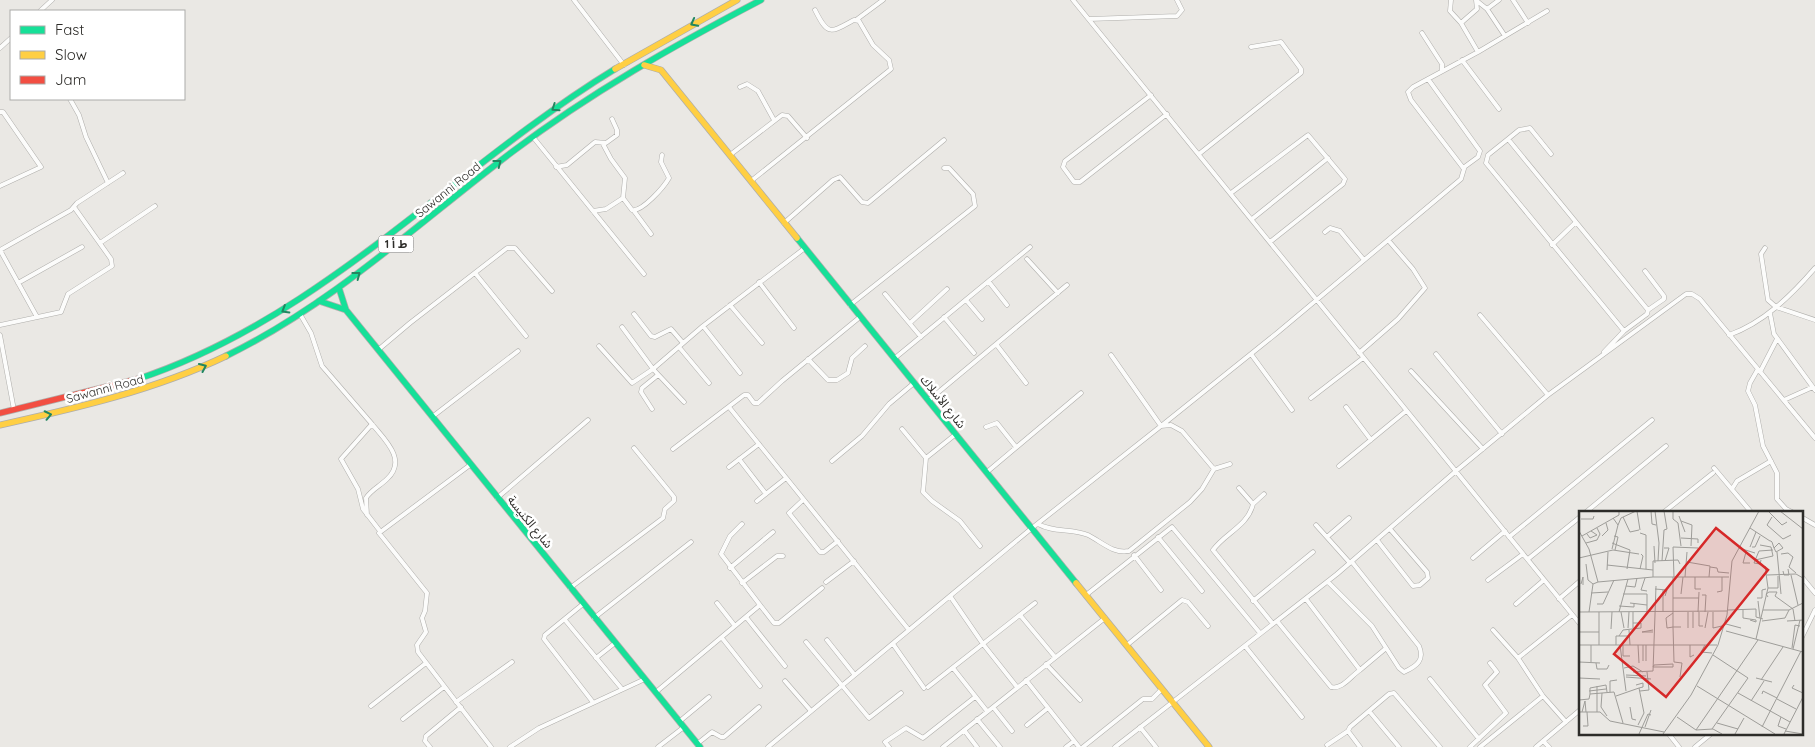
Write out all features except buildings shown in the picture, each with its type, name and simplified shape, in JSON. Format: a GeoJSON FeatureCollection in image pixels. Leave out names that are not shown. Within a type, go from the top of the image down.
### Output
{"type":"FeatureCollection","features":[{"type":"Feature","properties":{"kind":"main road","name":"Sawanni Road"},"geometry":{"type":"LineString","coordinates":[[0,413],[54,402],[136,380],[214,349],[257,327],[327,283],[538,120],[683,28],[737,0]]}},
{"type":"Feature","properties":{"kind":"main road","name":"Sawanni Road"},"geometry":{"type":"LineString","coordinates":[[0,425],[109,400],[177,378],[254,342],[339,288],[533,136],[573,108],[660,55],[761,0]]}},
{"type":"Feature","properties":{"kind":"main road"},"geometry":{"type":"LineString","coordinates":[[644,65],[661,70],[660,55]]}},
{"type":"Feature","properties":{"kind":"main road","name":"شارع الأسلاك"},"geometry":{"type":"LineString","coordinates":[[661,70],[850,305],[987,472],[1035,526],[1086,595],[1209,747]]}},
{"type":"Feature","properties":{"kind":"main road","name":"شارع الكنيسة"},"geometry":{"type":"LineString","coordinates":[[339,288],[346,310],[594,618],[699,745]]}},
{"type":"Feature","properties":{"kind":"main road"},"geometry":{"type":"LineString","coordinates":[[319,301],[346,310]]}},
{"type":"Feature","properties":{"kind":"street"},"geometry":{"type":"LineString","coordinates":[[41,10],[52,0]]}},
{"type":"Feature","properties":{"kind":"street"},"geometry":{"type":"LineString","coordinates":[[574,0],[624,65]]}},
{"type":"Feature","properties":{"kind":"street"},"geometry":{"type":"LineString","coordinates":[[815,10],[824,26],[831,31],[837,30],[856,20],[884,0]]}},
{"type":"Feature","properties":{"kind":"street"},"geometry":{"type":"LineString","coordinates":[[1074,0],[1579,623]]}},
{"type":"Feature","properties":{"kind":"street"},"geometry":{"type":"LineString","coordinates":[[1089,19],[1178,16],[1182,10],[1177,0]]}},
{"type":"Feature","properties":{"kind":"street"},"geometry":{"type":"LineString","coordinates":[[1451,0],[1450,12],[1461,23],[1478,52]]}},
{"type":"Feature","properties":{"kind":"street"},"geometry":{"type":"LineString","coordinates":[[1461,23],[1476,9],[1476,0]]}},
{"type":"Feature","properties":{"kind":"street"},"geometry":{"type":"LineString","coordinates":[[1476,0],[1487,8],[1506,36]]}},
{"type":"Feature","properties":{"kind":"street"},"geometry":{"type":"LineString","coordinates":[[1487,8],[1499,0]]}},
{"type":"Feature","properties":{"kind":"street"},"geometry":{"type":"LineString","coordinates":[[1513,0],[1528,23]]}},
{"type":"Feature","properties":{"kind":"street"},"geometry":{"type":"LineString","coordinates":[[768,747],[1035,526],[1251,354],[1461,179],[1464,175],[1463,168],[1409,96],[1408,92],[1413,87],[1478,52],[1547,11]]}},
{"type":"Feature","properties":{"kind":"street"},"geometry":{"type":"LineString","coordinates":[[751,181],[891,69],[888,60],[878,51],[861,23],[856,20]]}},
{"type":"Feature","properties":{"kind":"street"},"geometry":{"type":"LineString","coordinates":[[1422,34],[1442,64],[1442,71]]}},
{"type":"Feature","properties":{"kind":"street"},"geometry":{"type":"LineString","coordinates":[[0,48],[10,39]]}},
{"type":"Feature","properties":{"kind":"street"},"geometry":{"type":"LineString","coordinates":[[1199,154],[1301,73],[1299,66],[1281,42],[1251,47]]}},
{"type":"Feature","properties":{"kind":"street"},"geometry":{"type":"LineString","coordinates":[[1462,60],[1499,109]]}},
{"type":"Feature","properties":{"kind":"street"},"geometry":{"type":"LineString","coordinates":[[1428,80],[1480,151],[1478,157],[1463,168]]}},
{"type":"Feature","properties":{"kind":"street"},"geometry":{"type":"LineString","coordinates":[[740,87],[746,84],[758,91],[774,120]]}},
{"type":"Feature","properties":{"kind":"street"},"geometry":{"type":"LineString","coordinates":[[1151,95],[1065,162],[1063,167],[1068,175],[1074,182],[1080,182],[1167,114]]}},
{"type":"Feature","properties":{"kind":"street"},"geometry":{"type":"LineString","coordinates":[[71,100],[79,115],[86,137],[108,183]]}},
{"type":"Feature","properties":{"kind":"street"},"geometry":{"type":"LineString","coordinates":[[0,112],[3,112],[41,167],[2,185],[0,180]]}},
{"type":"Feature","properties":{"kind":"street"},"geometry":{"type":"LineString","coordinates":[[730,155],[782,115],[788,116],[807,138]]}},
{"type":"Feature","properties":{"kind":"street"},"geometry":{"type":"LineString","coordinates":[[556,167],[567,164],[594,142],[603,144],[617,135],[612,119]]}},
{"type":"Feature","properties":{"kind":"street"},"geometry":{"type":"LineString","coordinates":[[1551,154],[1530,128],[1519,130],[1488,155],[1486,163],[1624,331]]}},
{"type":"Feature","properties":{"kind":"street"},"geometry":{"type":"LineString","coordinates":[[533,136],[556,167],[644,274]]}},
{"type":"Feature","properties":{"kind":"street"},"geometry":{"type":"LineString","coordinates":[[1231,193],[1306,136],[1312,138],[1345,179],[1345,183],[1270,242]]}},
{"type":"Feature","properties":{"kind":"street"},"geometry":{"type":"LineString","coordinates":[[1508,139],[1648,310]]}},
{"type":"Feature","properties":{"kind":"street"},"geometry":{"type":"LineString","coordinates":[[784,223],[833,180],[840,177],[860,200],[868,203],[944,140]]}},
{"type":"Feature","properties":{"kind":"street"},"geometry":{"type":"LineString","coordinates":[[603,144],[625,178],[623,198],[651,234]]}},
{"type":"Feature","properties":{"kind":"street"},"geometry":{"type":"LineString","coordinates":[[634,211],[639,209],[662,189],[669,178],[661,162],[662,155]]}},
{"type":"Feature","properties":{"kind":"street"},"geometry":{"type":"LineString","coordinates":[[1252,219],[1328,158]]}},
{"type":"Feature","properties":{"kind":"street"},"geometry":{"type":"LineString","coordinates":[[850,305],[975,206],[973,194],[949,168],[944,168]]}},
{"type":"Feature","properties":{"kind":"street"},"geometry":{"type":"LineString","coordinates":[[37,317],[0,250],[74,207],[77,203],[123,174]]}},
{"type":"Feature","properties":{"kind":"street"},"geometry":{"type":"LineString","coordinates":[[593,211],[606,209],[623,198]]}},
{"type":"Feature","properties":{"kind":"street"},"geometry":{"type":"LineString","coordinates":[[100,243],[155,206]]}},
{"type":"Feature","properties":{"kind":"street"},"geometry":{"type":"LineString","coordinates":[[0,324],[61,312],[68,294],[112,266],[112,261],[74,207]]}},
{"type":"Feature","properties":{"kind":"street"},"geometry":{"type":"LineString","coordinates":[[1552,245],[1575,223]]}},
{"type":"Feature","properties":{"kind":"street"},"geometry":{"type":"LineString","coordinates":[[1325,232],[1330,228],[1340,231],[1364,260]]}},
{"type":"Feature","properties":{"kind":"street"},"geometry":{"type":"LineString","coordinates":[[1359,353],[1398,319],[1425,288],[1413,268],[1388,240]]}},
{"type":"Feature","properties":{"kind":"street"},"geometry":{"type":"LineString","coordinates":[[18,283],[82,247]]}},
{"type":"Feature","properties":{"kind":"street"},"geometry":{"type":"LineString","coordinates":[[378,350],[475,272],[511,247],[515,248],[552,291]]}},
{"type":"Feature","properties":{"kind":"street"},"geometry":{"type":"LineString","coordinates":[[895,358],[1030,247]]}},
{"type":"Feature","properties":{"kind":"street"},"geometry":{"type":"LineString","coordinates":[[599,346],[632,383],[653,369],[703,326],[805,248]]}},
{"type":"Feature","properties":{"kind":"street"},"geometry":{"type":"LineString","coordinates":[[1765,248],[1761,254],[1768,300],[1776,307],[1815,320]]}},
{"type":"Feature","properties":{"kind":"street"},"geometry":{"type":"LineString","coordinates":[[1027,259],[1058,293]]}},
{"type":"Feature","properties":{"kind":"street"},"geometry":{"type":"LineString","coordinates":[[1730,335],[1748,328],[1758,318],[1770,313],[1815,268]]}},
{"type":"Feature","properties":{"kind":"street"},"geometry":{"type":"LineString","coordinates":[[1601,356],[1624,331],[1664,299],[1664,296],[1645,271]]}},
{"type":"Feature","properties":{"kind":"street"},"geometry":{"type":"LineString","coordinates":[[475,272],[526,336]]}},
{"type":"Feature","properties":{"kind":"street"},"geometry":{"type":"LineString","coordinates":[[759,282],[794,328]]}},
{"type":"Feature","properties":{"kind":"street"},"geometry":{"type":"LineString","coordinates":[[989,282],[1007,305]]}},
{"type":"Feature","properties":{"kind":"street"},"geometry":{"type":"LineString","coordinates":[[929,400],[1068,285]]}},
{"type":"Feature","properties":{"kind":"street"},"geometry":{"type":"LineString","coordinates":[[910,323],[947,289]]}},
{"type":"Feature","properties":{"kind":"street"},"geometry":{"type":"LineString","coordinates":[[886,294],[921,337]]}},
{"type":"Feature","properties":{"kind":"street"},"geometry":{"type":"LineString","coordinates":[[1115,747],[1328,582],[1456,471],[1548,396],[1686,294],[1692,294],[1700,299],[1815,438]]}},
{"type":"Feature","properties":{"kind":"street"},"geometry":{"type":"LineString","coordinates":[[966,300],[982,319]]}},
{"type":"Feature","properties":{"kind":"street"},"geometry":{"type":"LineString","coordinates":[[730,305],[762,343]]}},
{"type":"Feature","properties":{"kind":"street"},"geometry":{"type":"LineString","coordinates":[[1770,313],[1774,334],[1814,388],[1784,400]]}},
{"type":"Feature","properties":{"kind":"street"},"geometry":{"type":"LineString","coordinates":[[300,314],[311,333],[322,366],[393,450],[395,458],[388,478],[366,498],[367,515]]}},
{"type":"Feature","properties":{"kind":"street"},"geometry":{"type":"LineString","coordinates":[[634,314],[651,336],[655,337],[671,329],[683,343]]}},
{"type":"Feature","properties":{"kind":"street"},"geometry":{"type":"LineString","coordinates":[[1480,315],[1548,396]]}},
{"type":"Feature","properties":{"kind":"street"},"geometry":{"type":"LineString","coordinates":[[673,449],[744,395],[748,395],[754,403],[758,403],[860,317]]}},
{"type":"Feature","properties":{"kind":"street"},"geometry":{"type":"LineString","coordinates":[[944,317],[974,353]]}},
{"type":"Feature","properties":{"kind":"street"},"geometry":{"type":"LineString","coordinates":[[703,326],[740,373]]}},
{"type":"Feature","properties":{"kind":"street"},"geometry":{"type":"LineString","coordinates":[[622,327],[658,376],[684,402]]}},
{"type":"Feature","properties":{"kind":"street"},"geometry":{"type":"LineString","coordinates":[[0,335],[14,410]]}},
{"type":"Feature","properties":{"kind":"street"},"geometry":{"type":"LineString","coordinates":[[1777,339],[1759,371],[1750,382],[1748,391],[1754,401],[1762,446],[1777,472],[1777,499],[1790,511]]}},
{"type":"Feature","properties":{"kind":"street"},"geometry":{"type":"LineString","coordinates":[[996,344],[1026,383]]}},
{"type":"Feature","properties":{"kind":"street"},"geometry":{"type":"LineString","coordinates":[[808,359],[828,380],[837,380],[848,374],[852,358],[865,346]]}},
{"type":"Feature","properties":{"kind":"street"},"geometry":{"type":"LineString","coordinates":[[679,347],[709,383]]}},
{"type":"Feature","properties":{"kind":"street"},"geometry":{"type":"LineString","coordinates":[[432,417],[518,351]]}},
{"type":"Feature","properties":{"kind":"street"},"geometry":{"type":"LineString","coordinates":[[1251,354],[1292,410]]}},
{"type":"Feature","properties":{"kind":"street"},"geometry":{"type":"LineString","coordinates":[[1436,354],[1502,434]]}},
{"type":"Feature","properties":{"kind":"street"},"geometry":{"type":"LineString","coordinates":[[1111,355],[1161,426]]}},
{"type":"Feature","properties":{"kind":"street"},"geometry":{"type":"LineString","coordinates":[[1311,398],[1363,358]]}},
{"type":"Feature","properties":{"kind":"street"},"geometry":{"type":"LineString","coordinates":[[1411,371],[1483,449]]}},
{"type":"Feature","properties":{"kind":"street"},"geometry":{"type":"LineString","coordinates":[[652,409],[641,392],[642,388],[658,376]]}},
{"type":"Feature","properties":{"kind":"street"},"geometry":{"type":"LineString","coordinates":[[832,461],[862,436],[889,404],[914,383]]}},
{"type":"Feature","properties":{"kind":"street"},"geometry":{"type":"LineString","coordinates":[[987,472],[1081,393]]}},
{"type":"Feature","properties":{"kind":"street"},"geometry":{"type":"LineString","coordinates":[[729,407],[909,630]]}},
{"type":"Feature","properties":{"kind":"street"},"geometry":{"type":"LineString","coordinates":[[1346,407],[1371,440]]}},
{"type":"Feature","properties":{"kind":"street"},"geometry":{"type":"LineString","coordinates":[[1339,466],[1406,411]]}},
{"type":"Feature","properties":{"kind":"street"},"geometry":{"type":"LineString","coordinates":[[497,498],[588,420]]}},
{"type":"Feature","properties":{"kind":"street"},"geometry":{"type":"LineString","coordinates":[[1509,537],[1652,420]]}},
{"type":"Feature","properties":{"kind":"street"},"geometry":{"type":"LineString","coordinates":[[986,427],[997,423],[1016,447]]}},
{"type":"Feature","properties":{"kind":"street"},"geometry":{"type":"LineString","coordinates":[[372,424],[341,459],[358,489],[362,509],[380,530],[379,534],[427,593],[425,611],[422,618],[426,632],[417,647],[426,664],[491,747]]}},
{"type":"Feature","properties":{"kind":"street"},"geometry":{"type":"LineString","coordinates":[[1161,426],[1171,425],[1182,431],[1214,469]]}},
{"type":"Feature","properties":{"kind":"street"},"geometry":{"type":"LineString","coordinates":[[902,429],[926,458],[923,492],[938,507],[955,517],[980,546]]}},
{"type":"Feature","properties":{"kind":"street"},"geometry":{"type":"LineString","coordinates":[[926,458],[956,434]]}},
{"type":"Feature","properties":{"kind":"street"},"geometry":{"type":"LineString","coordinates":[[729,467],[758,444]]}},
{"type":"Feature","properties":{"kind":"street"},"geometry":{"type":"LineString","coordinates":[[1587,511],[1666,446]]}},
{"type":"Feature","properties":{"kind":"street"},"geometry":{"type":"LineString","coordinates":[[570,588],[663,518],[665,508],[674,499],[634,448]]}},
{"type":"Feature","properties":{"kind":"street"},"geometry":{"type":"LineString","coordinates":[[739,460],[766,494]]}},
{"type":"Feature","properties":{"kind":"street"},"geometry":{"type":"LineString","coordinates":[[1732,489],[1737,481],[1771,461]]}},
{"type":"Feature","properties":{"kind":"street"},"geometry":{"type":"LineString","coordinates":[[1035,526],[1088,535],[1118,552],[1129,551],[1190,502],[1202,490],[1214,469],[1230,464]]}},
{"type":"Feature","properties":{"kind":"street"},"geometry":{"type":"LineString","coordinates":[[380,530],[470,465]]}},
{"type":"Feature","properties":{"kind":"street"},"geometry":{"type":"LineString","coordinates":[[1665,511],[1714,470],[1751,511]]}},
{"type":"Feature","properties":{"kind":"street"},"geometry":{"type":"LineString","coordinates":[[757,500],[786,478]]}},
{"type":"Feature","properties":{"kind":"street"},"geometry":{"type":"LineString","coordinates":[[1239,488],[1253,504]]}},
{"type":"Feature","properties":{"kind":"street"},"geometry":{"type":"LineString","coordinates":[[1264,494],[1253,504],[1248,516],[1212,550],[1253,601],[1275,623],[1331,687],[1335,688],[1342,685],[1385,648]]}},
{"type":"Feature","properties":{"kind":"street"},"geometry":{"type":"LineString","coordinates":[[803,500],[789,513],[820,552],[824,552],[838,541]]}},
{"type":"Feature","properties":{"kind":"street"},"geometry":{"type":"LineString","coordinates":[[1327,537],[1349,518]]}},
{"type":"Feature","properties":{"kind":"street"},"geometry":{"type":"LineString","coordinates":[[1528,559],[1579,518]]}},
{"type":"Feature","properties":{"kind":"street"},"geometry":{"type":"LineString","coordinates":[[1802,518],[1815,525]]}},
{"type":"Feature","properties":{"kind":"street"},"geometry":{"type":"LineString","coordinates":[[742,524],[730,536],[721,554],[774,623],[779,623],[822,588]]}},
{"type":"Feature","properties":{"kind":"street"},"geometry":{"type":"LineString","coordinates":[[1316,524],[1351,563],[1419,646],[1423,655],[1421,661],[1404,672],[1385,648],[1372,626],[1328,582]]}},
{"type":"Feature","properties":{"kind":"street"},"geometry":{"type":"LineString","coordinates":[[1086,595],[1134,555],[1172,527],[1260,633]]}},
{"type":"Feature","properties":{"kind":"street"},"geometry":{"type":"LineString","coordinates":[[1377,540],[1413,586],[1420,585],[1428,578],[1427,572],[1390,529]]}},
{"type":"Feature","properties":{"kind":"street"},"geometry":{"type":"LineString","coordinates":[[1473,558],[1505,531]]}},
{"type":"Feature","properties":{"kind":"street"},"geometry":{"type":"LineString","coordinates":[[730,568],[773,532]]}},
{"type":"Feature","properties":{"kind":"street"},"geometry":{"type":"LineString","coordinates":[[1158,537],[1202,591]]}},
{"type":"Feature","properties":{"kind":"street"},"geometry":{"type":"LineString","coordinates":[[594,618],[691,542]]}},
{"type":"Feature","properties":{"kind":"street"},"geometry":{"type":"LineString","coordinates":[[1253,601],[1313,552]]}},
{"type":"Feature","properties":{"kind":"street"},"geometry":{"type":"LineString","coordinates":[[1488,580],[1523,554]]}},
{"type":"Feature","properties":{"kind":"street"},"geometry":{"type":"LineString","coordinates":[[1134,555],[1162,590]]}},
{"type":"Feature","properties":{"kind":"street"},"geometry":{"type":"LineString","coordinates":[[742,583],[777,556],[784,556]]}},
{"type":"Feature","properties":{"kind":"street"},"geometry":{"type":"LineString","coordinates":[[826,582],[854,561]]}},
{"type":"Feature","properties":{"kind":"street"},"geometry":{"type":"LineString","coordinates":[[1802,577],[1815,593]]}},
{"type":"Feature","properties":{"kind":"street"},"geometry":{"type":"LineString","coordinates":[[1516,604],[1544,580]]}},
{"type":"Feature","properties":{"kind":"street"},"geometry":{"type":"LineString","coordinates":[[1559,599],[1579,582]]}},
{"type":"Feature","properties":{"kind":"street"},"geometry":{"type":"LineString","coordinates":[[950,596],[982,644],[1017,687]]}},
{"type":"Feature","properties":{"kind":"street"},"geometry":{"type":"LineString","coordinates":[[1306,599],[1360,670]]}},
{"type":"Feature","properties":{"kind":"street"},"geometry":{"type":"LineString","coordinates":[[1127,645],[1182,600],[1188,602],[1208,626]]}},
{"type":"Feature","properties":{"kind":"street"},"geometry":{"type":"LineString","coordinates":[[717,603],[735,626]]}},
{"type":"Feature","properties":{"kind":"street"},"geometry":{"type":"LineString","coordinates":[[893,644],[926,687],[1035,603]]}},
{"type":"Feature","properties":{"kind":"street"},"geometry":{"type":"LineString","coordinates":[[583,604],[545,636],[544,640],[592,702]]}},
{"type":"Feature","properties":{"kind":"street"},"geometry":{"type":"LineString","coordinates":[[656,692],[760,605]]}},
{"type":"Feature","properties":{"kind":"street"},"geometry":{"type":"LineString","coordinates":[[1802,637],[1815,610]]}},
{"type":"Feature","properties":{"kind":"street"},"geometry":{"type":"LineString","coordinates":[[1518,658],[1572,614]]}},
{"type":"Feature","properties":{"kind":"street"},"geometry":{"type":"LineString","coordinates":[[1020,615],[1055,657]]}},
{"type":"Feature","properties":{"kind":"street"},"geometry":{"type":"LineString","coordinates":[[746,618],[785,666]]}},
{"type":"Feature","properties":{"kind":"street"},"geometry":{"type":"LineString","coordinates":[[943,747],[1105,618]]}},
{"type":"Feature","properties":{"kind":"street"},"geometry":{"type":"LineString","coordinates":[[565,620],[622,689]]}},
{"type":"Feature","properties":{"kind":"street"},"geometry":{"type":"LineString","coordinates":[[1493,630],[1518,658],[1543,696],[1566,722]]}},
{"type":"Feature","properties":{"kind":"street"},"geometry":{"type":"LineString","coordinates":[[722,638],[760,686]]}},
{"type":"Feature","properties":{"kind":"street"},"geometry":{"type":"LineString","coordinates":[[827,640],[854,674]]}},
{"type":"Feature","properties":{"kind":"street"},"geometry":{"type":"LineString","coordinates":[[806,642],[869,718],[901,693]]}},
{"type":"Feature","properties":{"kind":"street"},"geometry":{"type":"LineString","coordinates":[[596,658],[615,643]]}},
{"type":"Feature","properties":{"kind":"street"},"geometry":{"type":"LineString","coordinates":[[1244,646],[1302,717]]}},
{"type":"Feature","properties":{"kind":"street"},"geometry":{"type":"LineString","coordinates":[[456,702],[512,662]]}},
{"type":"Feature","properties":{"kind":"street"},"geometry":{"type":"LineString","coordinates":[[1470,747],[1506,713],[1485,685],[1497,672],[1490,663]]}},
{"type":"Feature","properties":{"kind":"street"},"geometry":{"type":"LineString","coordinates":[[372,706],[426,664]]}},
{"type":"Feature","properties":{"kind":"street"},"geometry":{"type":"LineString","coordinates":[[1046,664],[1080,700]]}},
{"type":"Feature","properties":{"kind":"street"},"geometry":{"type":"LineString","coordinates":[[953,668],[987,711]]}},
{"type":"Feature","properties":{"kind":"street"},"geometry":{"type":"LineString","coordinates":[[510,747],[527,734],[592,702],[645,679]]}},
{"type":"Feature","properties":{"kind":"street"},"geometry":{"type":"LineString","coordinates":[[1430,679],[1479,739]]}},
{"type":"Feature","properties":{"kind":"street"},"geometry":{"type":"LineString","coordinates":[[1026,680],[1074,741],[1081,747],[1143,699],[1152,698],[1162,689]]}},
{"type":"Feature","properties":{"kind":"street"},"geometry":{"type":"LineString","coordinates":[[785,681],[811,711]]}},
{"type":"Feature","properties":{"kind":"street"},"geometry":{"type":"LineString","coordinates":[[403,719],[444,687]]}},
{"type":"Feature","properties":{"kind":"street"},"geometry":{"type":"LineString","coordinates":[[1327,745],[1348,731],[1389,694],[1394,692],[1440,747]]}},
{"type":"Feature","properties":{"kind":"street"},"geometry":{"type":"LineString","coordinates":[[1480,747],[1543,696]]}},
{"type":"Feature","properties":{"kind":"street"},"geometry":{"type":"LineString","coordinates":[[658,747],[709,697]]}},
{"type":"Feature","properties":{"kind":"street"},"geometry":{"type":"LineString","coordinates":[[879,747],[906,728],[923,738],[975,697]]}},
{"type":"Feature","properties":{"kind":"street"},"geometry":{"type":"LineString","coordinates":[[430,747],[425,741],[426,736],[461,707]]}},
{"type":"Feature","properties":{"kind":"street"},"geometry":{"type":"LineString","coordinates":[[699,745],[712,732],[724,737],[759,707]]}},
{"type":"Feature","properties":{"kind":"street"},"geometry":{"type":"LineString","coordinates":[[993,707],[1012,731]]}},
{"type":"Feature","properties":{"kind":"street"},"geometry":{"type":"LineString","coordinates":[[1027,725],[1048,708]]}},
{"type":"Feature","properties":{"kind":"street"},"geometry":{"type":"LineString","coordinates":[[1369,711],[1399,747]]}},
{"type":"Feature","properties":{"kind":"street"},"geometry":{"type":"LineString","coordinates":[[1536,747],[1579,711]]}},
{"type":"Feature","properties":{"kind":"street"},"geometry":{"type":"LineString","coordinates":[[977,719],[1000,747]]}},
{"type":"Feature","properties":{"kind":"street"},"geometry":{"type":"LineString","coordinates":[[1140,727],[1156,747]]}},
{"type":"Feature","properties":{"kind":"street"},"geometry":{"type":"LineString","coordinates":[[964,730],[977,747]]}},
{"type":"Feature","properties":{"kind":"street"},"geometry":{"type":"LineString","coordinates":[[1348,731],[1360,747]]}},
{"type":"Feature","properties":{"kind":"street"},"geometry":{"type":"LineString","coordinates":[[1695,747],[1711,734]]}},
{"type":"Feature","properties":{"kind":"street"},"geometry":{"type":"LineString","coordinates":[[1670,735],[1679,747]]}},
{"type":"Feature","properties":{"kind":"street"},"geometry":{"type":"LineString","coordinates":[[1066,747],[1074,741]]}},
{"type":"Feature","properties":{"kind":"street"},"geometry":{"type":"LineString","coordinates":[[1543,741],[1549,747]]}},
{"type":"Feature","properties":{"kind":"street"},"geometry":{"type":"LineString","coordinates":[[884,742],[889,747]]}},
{"type":"Feature","properties":{"kind":"traffic: fast"},"geometry":{"type":"LineString","coordinates":[[226,356],[303,312],[339,287],[512,152],[602,90],[665,52],[761,0]]}},
{"type":"Feature","properties":{"kind":"traffic: fast"},"geometry":{"type":"LineString","coordinates":[[138,379],[205,352],[267,319],[327,280],[556,108],[615,69]]}},
{"type":"Feature","properties":{"kind":"traffic: fast"},"geometry":{"type":"LineString","coordinates":[[797,238],[1076,583]]}},
{"type":"Feature","properties":{"kind":"traffic: fast"},"geometry":{"type":"LineString","coordinates":[[339,288],[346,310],[700,747]]}},
{"type":"Feature","properties":{"kind":"traffic: fast"},"geometry":{"type":"LineString","coordinates":[[319,301],[346,310]]}},
{"type":"Feature","properties":{"kind":"traffic: slow"},"geometry":{"type":"LineString","coordinates":[[615,69],[737,0]]}},
{"type":"Feature","properties":{"kind":"traffic: slow"},"geometry":{"type":"LineString","coordinates":[[644,65],[661,70],[797,238]]}},
{"type":"Feature","properties":{"kind":"traffic: slow"},"geometry":{"type":"LineString","coordinates":[[0,425],[115,397],[172,379],[226,356]]}},
{"type":"Feature","properties":{"kind":"traffic: slow"},"geometry":{"type":"LineString","coordinates":[[1076,583],[1209,747]]}},
{"type":"Feature","properties":{"kind":"traffic: jam"},"geometry":{"type":"LineString","coordinates":[[0,413],[138,379]]}}]}
